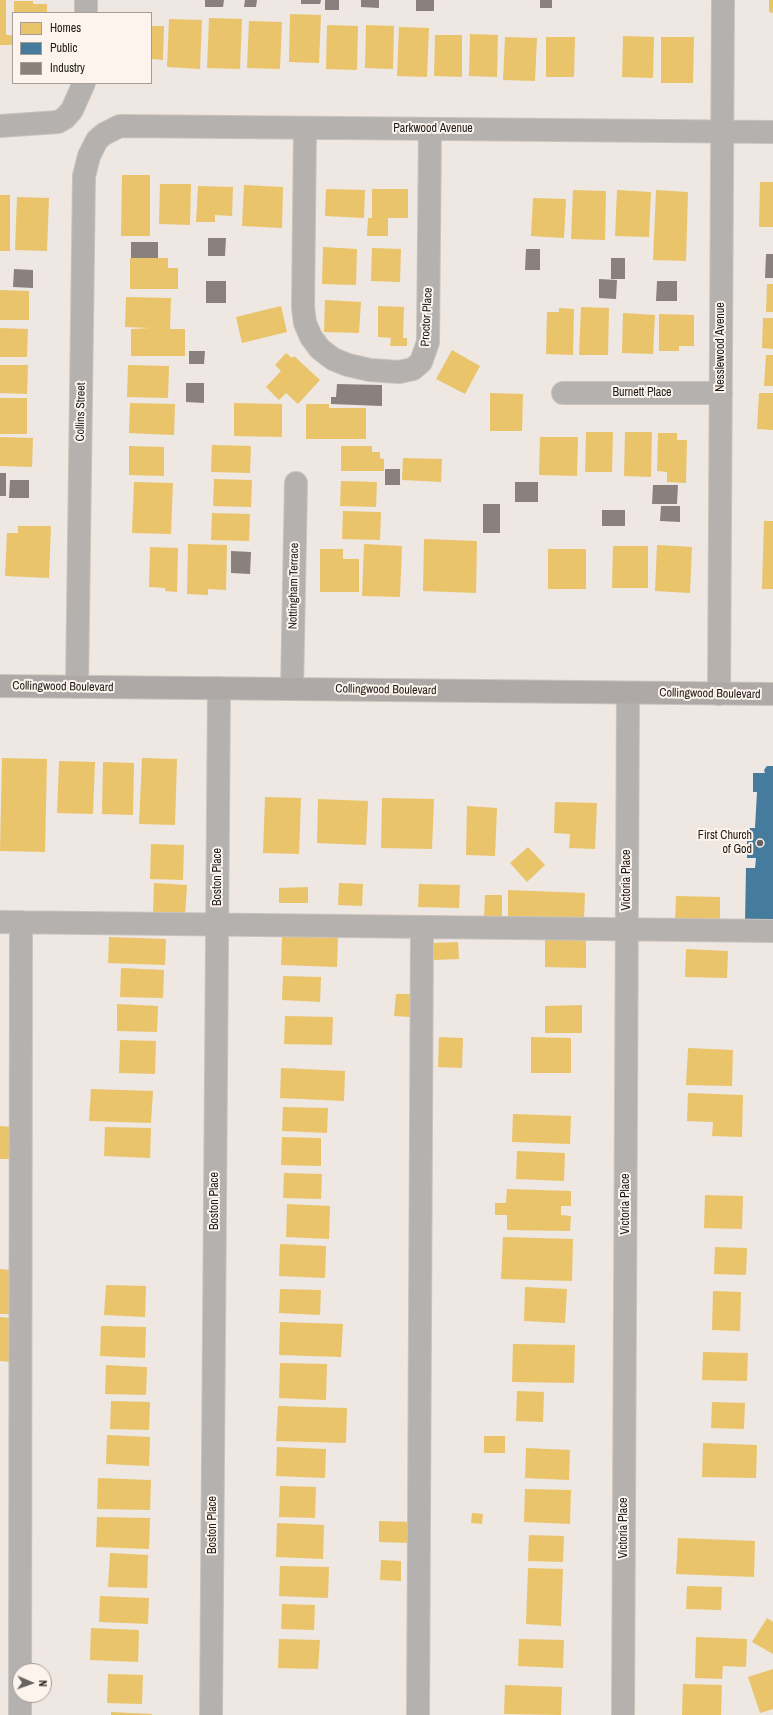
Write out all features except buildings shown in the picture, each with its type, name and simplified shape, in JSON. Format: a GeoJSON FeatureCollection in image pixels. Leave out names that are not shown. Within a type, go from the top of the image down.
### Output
{"type":"FeatureCollection","features":[{"type":"Feature","properties":{"kind":"main road","name":"Collingwood Boulevard"},"geometry":{"type":"LineString","coordinates":[[0,686],[773,694]]}},
{"type":"Feature","properties":{"kind":"street"},"geometry":{"type":"LineString","coordinates":[[86,0],[86,12]]}},
{"type":"Feature","properties":{"kind":"street","name":"Nesslewood Avenue"},"geometry":{"type":"LineString","coordinates":[[720,694],[723,0]]}},
{"type":"Feature","properties":{"kind":"street"},"geometry":{"type":"LineString","coordinates":[[0,126],[58,122],[65,118],[75,106],[84,84]]}},
{"type":"Feature","properties":{"kind":"street","name":"Parkwood Avenue"},"geometry":{"type":"LineString","coordinates":[[97,140],[104,134],[120,126],[773,132]]}},
{"type":"Feature","properties":{"kind":"street","name":"Proctor Place"},"geometry":{"type":"LineString","coordinates":[[305,128],[303,307],[305,323],[311,337],[320,349],[333,359],[348,365],[370,370],[399,372],[413,369],[421,362],[428,342],[430,129]]}},
{"type":"Feature","properties":{"kind":"street","name":"Collins Street"},"geometry":{"type":"LineString","coordinates":[[77,687],[84,176],[89,156],[97,140]]}},
{"type":"Feature","properties":{"kind":"street","name":"Burnett Place"},"geometry":{"type":"LineString","coordinates":[[563,393],[721,393]]}},
{"type":"Feature","properties":{"kind":"street","name":"Nottingham Terrace"},"geometry":{"type":"LineString","coordinates":[[292,689],[296,483]]}},
{"type":"Feature","properties":{"kind":"street","name":"Boston Place"},"geometry":{"type":"LineString","coordinates":[[211,1715],[219,688]]}},
{"type":"Feature","properties":{"kind":"street","name":"Victoria Place"},"geometry":{"type":"LineString","coordinates":[[623,1715],[628,693]]}},
{"type":"Feature","properties":{"kind":"street"},"geometry":{"type":"LineString","coordinates":[[0,922],[773,931]]}},
{"type":"Feature","properties":{"kind":"street"},"geometry":{"type":"LineString","coordinates":[[20,1715],[21,922]]}},
{"type":"Feature","properties":{"kind":"street"},"geometry":{"type":"LineString","coordinates":[[418,1715],[422,927]]}},
{"type":"Feature","properties":{"kind":"place","name":"First Church of God"},"geometry":{"type":"Point","coordinates":[760,843]}}]}
